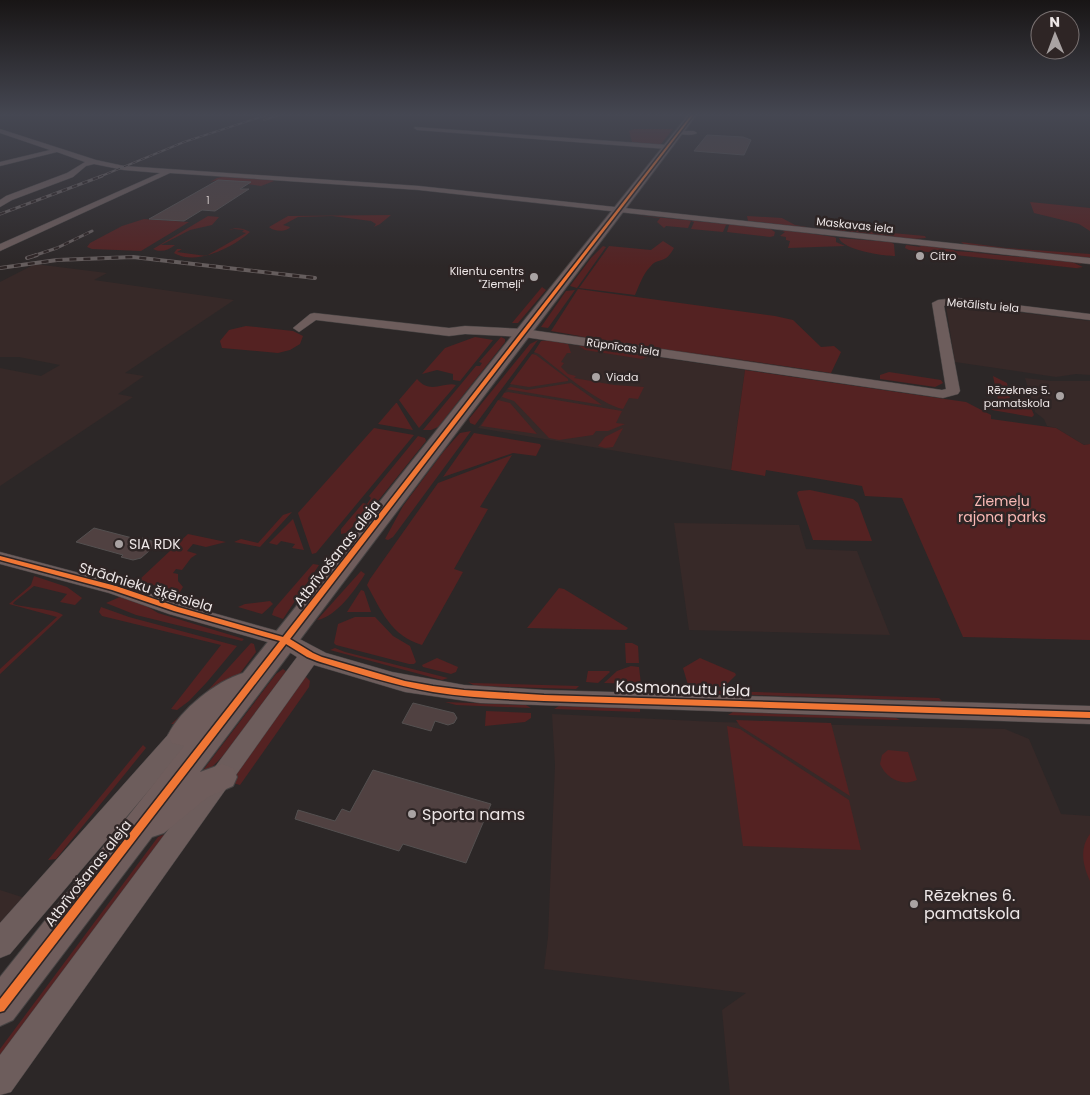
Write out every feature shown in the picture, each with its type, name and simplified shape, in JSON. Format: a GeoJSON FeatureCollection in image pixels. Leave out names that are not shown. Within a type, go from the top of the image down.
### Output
{"type":"FeatureCollection","features":[{"type":"Feature","properties":{"kind":"main road","name":"Atbrīvošanas aleja"},"geometry":{"type":"LineString","coordinates":[[0,1008],[254,679],[298,648],[524,333],[653,165]]}},
{"type":"Feature","properties":{"kind":"main road"},"geometry":{"type":"LineString","coordinates":[[182,735],[204,712],[232,688],[254,679]]}},
{"type":"Feature","properties":{"kind":"main road"},"geometry":{"type":"LineString","coordinates":[[133,836],[166,814],[197,788],[222,777]]}},
{"type":"Feature","properties":{"kind":"street"},"geometry":{"type":"LineString","coordinates":[[0,204],[4,198],[70,175],[83,165]]}},
{"type":"Feature","properties":{"kind":"street","name":"Maskavas iela"},"geometry":{"type":"LineString","coordinates":[[109,165],[124,168],[419,188],[1090,262]]}},
{"type":"Feature","properties":{"kind":"street"},"geometry":{"type":"LineString","coordinates":[[0,248],[168,171]]}},
{"type":"Feature","properties":{"kind":"street","name":"Metālistu iela"},"geometry":{"type":"LineString","coordinates":[[950,393],[953,391],[938,303],[957,301],[1090,317]]}},
{"type":"Feature","properties":{"kind":"street","name":"Rūpnīcas iela"},"geometry":{"type":"LineString","coordinates":[[299,328],[314,316],[449,332],[465,330],[524,333],[943,394],[950,393]]}},
{"type":"Feature","properties":{"kind":"street","name":"Strādnieku šķērsiela"},"geometry":{"type":"LineString","coordinates":[[0,558],[114,588],[298,648]]}},
{"type":"Feature","properties":{"kind":"street"},"geometry":{"type":"LineString","coordinates":[[0,1081],[178,833],[222,777],[298,648]]}},
{"type":"Feature","properties":{"kind":"street","name":"Kosmonautu iela"},"geometry":{"type":"LineString","coordinates":[[298,648],[416,686],[478,695],[1090,715]]}},
{"type":"Feature","properties":{"kind":"street"},"geometry":{"type":"LineString","coordinates":[[0,944],[182,735]]}},
{"type":"Feature","properties":{"kind":"shaded area"},"geometry":{"type":"Polygon","coordinates":[[[35,264],[107,273],[94,280],[234,300],[125,373],[144,376],[118,394],[133,397],[0,486],[0,368],[41,376],[60,365],[19,357],[0,357],[0,282],[35,264]]]}},
{"type":"Feature","properties":{"kind":"shaded area"},"geometry":{"type":"Polygon","coordinates":[[[951,304],[1090,321],[1090,375],[1076,374],[1056,377],[955,362],[946,306],[951,304]]]}},
{"type":"Feature","properties":{"kind":"shaded area"},"geometry":{"type":"Polygon","coordinates":[[[548,341],[745,370],[731,470],[478,428],[542,342],[548,341]]]}},
{"type":"Feature","properties":{"kind":"shaded area","name":"Rēzeknes 5. pamatskola"},"geometry":{"type":"Polygon","coordinates":[[[1025,378],[1051,381],[1090,381],[1090,444],[1084,445],[1056,428],[1047,426],[1044,419],[1035,412],[1025,378]]]}},
{"type":"Feature","properties":{"kind":"shaded area"},"geometry":{"type":"Polygon","coordinates":[[[674,523],[799,525],[806,549],[857,551],[890,635],[689,630],[674,523]]]}},
{"type":"Feature","properties":{"kind":"shaded area","name":"Rēzeknes 6. pamatskola"},"geometry":{"type":"Polygon","coordinates":[[[552,714],[717,722],[1005,729],[1029,739],[1061,814],[1090,816],[1090,1095],[730,1095],[722,1010],[746,993],[544,969],[548,937],[555,765],[552,714]]]}},
{"type":"Feature","properties":{"kind":"shaded area"},"geometry":{"type":"Polygon","coordinates":[[[0,890],[25,898],[0,927],[0,890]]]}},
{"type":"Feature","properties":{"kind":"green space"},"geometry":{"type":"Polygon","coordinates":[[[227,176],[274,181],[261,186],[218,180],[210,182],[227,176]]]}},
{"type":"Feature","properties":{"kind":"green space"},"geometry":{"type":"Polygon","coordinates":[[[1030,202],[1090,208],[1090,231],[1079,224],[1034,213],[1030,202]]]}},
{"type":"Feature","properties":{"kind":"green space"},"geometry":{"type":"Polygon","coordinates":[[[391,215],[374,227],[376,224],[371,221],[332,216],[298,217],[283,225],[290,227],[283,231],[277,231],[269,227],[288,216],[391,215]]]}},
{"type":"Feature","properties":{"kind":"green space"},"geometry":{"type":"Polygon","coordinates":[[[634,215],[769,228],[775,232],[774,236],[770,237],[727,232],[729,225],[726,225],[723,232],[691,229],[694,222],[691,221],[688,228],[666,226],[664,228],[657,222],[660,218],[634,215]]]}},
{"type":"Feature","properties":{"kind":"green space"},"geometry":{"type":"Polygon","coordinates":[[[208,216],[219,217],[212,225],[190,230],[161,245],[175,245],[170,248],[162,251],[153,249],[208,216]]]}},
{"type":"Feature","properties":{"kind":"green space"},"geometry":{"type":"Polygon","coordinates":[[[747,216],[782,218],[795,225],[819,229],[748,221],[747,216]]]}},
{"type":"Feature","properties":{"kind":"green space"},"geometry":{"type":"Polygon","coordinates":[[[144,219],[189,222],[141,251],[92,249],[87,247],[90,243],[122,226],[144,219]]]}},
{"type":"Feature","properties":{"kind":"green space"},"geometry":{"type":"Polygon","coordinates":[[[234,228],[240,228],[250,232],[234,244],[208,255],[246,233],[242,232],[244,230],[229,230],[234,228]]]}},
{"type":"Feature","properties":{"kind":"green space"},"geometry":{"type":"Polygon","coordinates":[[[827,229],[925,236],[926,238],[913,239],[827,229]]]}},
{"type":"Feature","properties":{"kind":"green space"},"geometry":{"type":"Polygon","coordinates":[[[787,230],[834,237],[836,242],[845,246],[788,248],[790,241],[786,240],[786,237],[780,236],[785,232],[782,231],[787,230]]]}},
{"type":"Feature","properties":{"kind":"green space"},"geometry":{"type":"Polygon","coordinates":[[[839,238],[895,243],[892,243],[894,244],[895,256],[855,249],[842,242],[839,238]]]}},
{"type":"Feature","properties":{"kind":"green space"},"geometry":{"type":"Polygon","coordinates":[[[663,241],[674,248],[667,257],[653,264],[648,270],[641,280],[635,295],[579,288],[609,246],[651,250],[663,241]]]}},
{"type":"Feature","properties":{"kind":"green space"},"geometry":{"type":"Polygon","coordinates":[[[961,242],[1006,248],[1090,254],[1090,258],[966,246],[961,242]]]}},
{"type":"Feature","properties":{"kind":"green space"},"geometry":{"type":"Polygon","coordinates":[[[916,244],[955,251],[1080,262],[1082,264],[1074,263],[1083,267],[1077,268],[1084,269],[909,250],[905,248],[906,245],[921,247],[916,244]]]}},
{"type":"Feature","properties":{"kind":"green space"},"geometry":{"type":"Polygon","coordinates":[[[603,246],[606,247],[577,288],[570,286],[591,258],[603,246]]]}},
{"type":"Feature","properties":{"kind":"green space"},"geometry":{"type":"Polygon","coordinates":[[[177,249],[182,249],[177,252],[205,256],[193,257],[174,253],[177,249]]]}},
{"type":"Feature","properties":{"kind":"green space"},"geometry":{"type":"Polygon","coordinates":[[[542,287],[546,290],[518,323],[512,323],[542,287]]]}},
{"type":"Feature","properties":{"kind":"green space"},"geometry":{"type":"Polygon","coordinates":[[[578,289],[793,320],[821,347],[834,346],[841,352],[831,373],[669,349],[839,375],[550,333],[586,337],[551,331],[578,289]]]}},
{"type":"Feature","properties":{"kind":"green space"},"geometry":{"type":"Polygon","coordinates":[[[575,290],[548,328],[541,327],[566,291],[575,290]]]}},
{"type":"Feature","properties":{"kind":"green space"},"geometry":{"type":"Polygon","coordinates":[[[246,326],[293,331],[303,336],[300,344],[290,350],[278,353],[222,348],[220,341],[229,330],[246,326]]]}},
{"type":"Feature","properties":{"kind":"green space"},"geometry":{"type":"Polygon","coordinates":[[[475,337],[493,340],[460,381],[453,380],[453,374],[437,370],[422,374],[445,348],[475,337]]]}},
{"type":"Feature","properties":{"kind":"green space"},"geometry":{"type":"Polygon","coordinates":[[[501,337],[505,339],[505,342],[438,427],[431,430],[423,430],[476,366],[480,366],[482,363],[479,362],[501,337]]]}},
{"type":"Feature","properties":{"kind":"green space"},"geometry":{"type":"Polygon","coordinates":[[[538,340],[475,425],[470,423],[469,419],[530,344],[538,340]]]}},
{"type":"Feature","properties":{"kind":"green space"},"geometry":{"type":"Polygon","coordinates":[[[548,340],[568,344],[571,353],[567,353],[561,362],[564,363],[561,367],[568,374],[576,376],[574,378],[614,385],[644,387],[638,399],[629,398],[623,409],[603,401],[592,394],[534,352],[541,341],[548,340]]]}},
{"type":"Feature","properties":{"kind":"green space"},"geometry":{"type":"Polygon","coordinates":[[[579,346],[649,356],[642,359],[585,350],[579,346]]]}},
{"type":"Feature","properties":{"kind":"green space"},"geometry":{"type":"Polygon","coordinates":[[[532,354],[568,379],[568,381],[529,387],[510,384],[532,354]]]}},
{"type":"Feature","properties":{"kind":"green space","name":"Ziemeļu rajona parks"},"geometry":{"type":"Polygon","coordinates":[[[745,370],[966,402],[991,415],[991,419],[1056,428],[1084,445],[1090,444],[1090,640],[963,637],[902,498],[865,496],[862,486],[766,470],[765,476],[731,470],[745,370]]]}},
{"type":"Feature","properties":{"kind":"green space"},"geometry":{"type":"Polygon","coordinates":[[[889,372],[941,380],[943,383],[935,387],[880,379],[880,375],[889,372]]]}},
{"type":"Feature","properties":{"kind":"green space"},"geometry":{"type":"Polygon","coordinates":[[[993,376],[1007,383],[1010,398],[998,400],[993,376]]]}},
{"type":"Feature","properties":{"kind":"green space"},"geometry":{"type":"Polygon","coordinates":[[[417,379],[422,384],[432,387],[456,385],[419,428],[399,400],[417,379]]]}},
{"type":"Feature","properties":{"kind":"green space"},"geometry":{"type":"Polygon","coordinates":[[[571,383],[602,405],[507,389],[511,387],[527,390],[571,383]]]}},
{"type":"Feature","properties":{"kind":"green space"},"geometry":{"type":"Polygon","coordinates":[[[508,392],[622,411],[616,423],[625,424],[608,431],[596,431],[593,435],[559,440],[549,438],[514,401],[502,397],[504,393],[508,392]]]}},
{"type":"Feature","properties":{"kind":"green space"},"geometry":{"type":"Polygon","coordinates":[[[1027,398],[1034,415],[1032,417],[992,410],[990,403],[1006,405],[1027,398]]]}},
{"type":"Feature","properties":{"kind":"green space"},"geometry":{"type":"Polygon","coordinates":[[[498,400],[510,403],[537,434],[481,426],[498,400]]]}},
{"type":"Feature","properties":{"kind":"green space"},"geometry":{"type":"Polygon","coordinates":[[[397,403],[413,430],[378,424],[397,403]]]}},
{"type":"Feature","properties":{"kind":"green space"},"geometry":{"type":"Polygon","coordinates":[[[374,428],[414,435],[316,553],[312,554],[298,513],[374,428]]]}},
{"type":"Feature","properties":{"kind":"green space"},"geometry":{"type":"Polygon","coordinates":[[[623,428],[613,447],[605,448],[598,446],[605,437],[623,428]]]}},
{"type":"Feature","properties":{"kind":"green space"},"geometry":{"type":"Polygon","coordinates":[[[471,431],[393,537],[388,540],[385,539],[403,506],[444,451],[460,433],[471,431]]]}},
{"type":"Feature","properties":{"kind":"green space"},"geometry":{"type":"Polygon","coordinates":[[[474,433],[540,444],[541,446],[536,456],[513,453],[443,477],[474,433]]]}},
{"type":"Feature","properties":{"kind":"green space"},"geometry":{"type":"Polygon","coordinates":[[[418,436],[425,438],[426,441],[373,507],[346,533],[341,534],[341,529],[363,503],[367,504],[371,498],[369,496],[418,436]]]}},
{"type":"Feature","properties":{"kind":"green space"},"geometry":{"type":"Polygon","coordinates":[[[512,455],[480,507],[488,509],[454,569],[463,572],[422,645],[411,641],[395,629],[382,613],[367,585],[370,579],[438,483],[512,455]]]}},
{"type":"Feature","properties":{"kind":"green space"},"geometry":{"type":"Polygon","coordinates":[[[810,490],[853,499],[858,503],[872,541],[813,540],[797,493],[810,490]]]}},
{"type":"Feature","properties":{"kind":"green space"},"geometry":{"type":"Polygon","coordinates":[[[292,512],[260,547],[234,542],[241,539],[258,543],[283,515],[292,512]]]}},
{"type":"Feature","properties":{"kind":"green space"},"geometry":{"type":"Polygon","coordinates":[[[293,519],[304,550],[292,548],[295,544],[281,541],[277,545],[269,543],[293,519]]]}},
{"type":"Feature","properties":{"kind":"green space"},"geometry":{"type":"Polygon","coordinates":[[[188,534],[226,542],[206,547],[193,544],[187,551],[197,554],[191,558],[182,570],[176,569],[173,573],[178,574],[178,581],[183,587],[180,592],[138,581],[188,534]]]}},
{"type":"Feature","properties":{"kind":"green space"},"geometry":{"type":"Polygon","coordinates":[[[313,564],[319,565],[283,619],[272,615],[274,609],[313,564]]]}},
{"type":"Feature","properties":{"kind":"green space"},"geometry":{"type":"Polygon","coordinates":[[[361,571],[365,574],[345,602],[331,614],[317,620],[361,571]]]}},
{"type":"Feature","properties":{"kind":"green space"},"geometry":{"type":"Polygon","coordinates":[[[34,576],[67,587],[82,598],[75,605],[60,602],[67,594],[34,586],[14,602],[13,604],[54,611],[63,615],[0,674],[0,669],[57,617],[9,604],[31,585],[34,576]]]}},
{"type":"Feature","properties":{"kind":"green space"},"geometry":{"type":"Polygon","coordinates":[[[559,588],[564,589],[628,628],[626,630],[527,628],[559,588]]]}},
{"type":"Feature","properties":{"kind":"green space"},"geometry":{"type":"Polygon","coordinates":[[[361,590],[364,591],[371,612],[347,612],[361,590]]]}},
{"type":"Feature","properties":{"kind":"green space"},"geometry":{"type":"Polygon","coordinates":[[[120,597],[143,604],[158,613],[244,639],[242,641],[136,615],[106,603],[120,597]]]}},
{"type":"Feature","properties":{"kind":"green space"},"geometry":{"type":"Polygon","coordinates":[[[270,601],[273,604],[262,614],[238,607],[245,604],[270,601]]]}},
{"type":"Feature","properties":{"kind":"green space"},"geometry":{"type":"Polygon","coordinates":[[[101,607],[129,617],[237,646],[189,701],[177,710],[171,709],[221,645],[102,616],[99,612],[101,607]]]}},
{"type":"Feature","properties":{"kind":"green space"},"geometry":{"type":"Polygon","coordinates":[[[355,617],[375,617],[393,636],[410,646],[416,662],[409,664],[336,645],[334,643],[338,624],[355,617]]]}},
{"type":"Feature","properties":{"kind":"green space"},"geometry":{"type":"Polygon","coordinates":[[[251,643],[254,644],[256,652],[238,676],[178,724],[171,724],[200,699],[251,643]]]}},
{"type":"Feature","properties":{"kind":"green space"},"geometry":{"type":"Polygon","coordinates":[[[625,643],[632,643],[638,646],[639,663],[626,663],[625,643]]]}},
{"type":"Feature","properties":{"kind":"green space"},"geometry":{"type":"Polygon","coordinates":[[[335,648],[448,678],[442,680],[330,650],[335,648]]]}},
{"type":"Feature","properties":{"kind":"green space"},"geometry":{"type":"Polygon","coordinates":[[[437,658],[458,667],[456,672],[451,674],[423,667],[422,665],[437,658]]]}},
{"type":"Feature","properties":{"kind":"green space"},"geometry":{"type":"Polygon","coordinates":[[[700,658],[736,675],[724,687],[688,685],[683,668],[700,658]]]}},
{"type":"Feature","properties":{"kind":"green space"},"geometry":{"type":"Polygon","coordinates":[[[631,666],[639,667],[641,684],[604,683],[617,671],[631,666]]]}},
{"type":"Feature","properties":{"kind":"green space"},"geometry":{"type":"Polygon","coordinates":[[[283,669],[287,672],[226,753],[204,775],[202,772],[207,765],[276,674],[283,669]]]}},
{"type":"Feature","properties":{"kind":"green space"},"geometry":{"type":"Polygon","coordinates":[[[588,671],[610,672],[598,683],[586,682],[588,671]]]}},
{"type":"Feature","properties":{"kind":"green space"},"geometry":{"type":"Polygon","coordinates":[[[305,676],[310,681],[309,687],[240,785],[226,781],[305,676]]]}},
{"type":"Feature","properties":{"kind":"green space"},"geometry":{"type":"Polygon","coordinates":[[[468,682],[579,686],[576,689],[475,686],[468,682]]]}},
{"type":"Feature","properties":{"kind":"green space"},"geometry":{"type":"Polygon","coordinates":[[[691,690],[939,698],[942,701],[691,693],[691,690]]]}},
{"type":"Feature","properties":{"kind":"green space"},"geometry":{"type":"Polygon","coordinates":[[[445,702],[526,705],[531,708],[456,705],[445,702]]]}},
{"type":"Feature","properties":{"kind":"green space"},"geometry":{"type":"Polygon","coordinates":[[[559,706],[640,709],[640,712],[554,709],[559,706]]]}},
{"type":"Feature","properties":{"kind":"green space"},"geometry":{"type":"Polygon","coordinates":[[[486,711],[531,713],[531,718],[525,722],[485,726],[486,711]]]}},
{"type":"Feature","properties":{"kind":"green space"},"geometry":{"type":"Polygon","coordinates":[[[733,712],[894,717],[900,720],[728,715],[733,712]]]}},
{"type":"Feature","properties":{"kind":"green space"},"geometry":{"type":"Polygon","coordinates":[[[736,720],[831,723],[850,796],[740,726],[736,720]]]}},
{"type":"Feature","properties":{"kind":"green space"},"geometry":{"type":"Polygon","coordinates":[[[727,726],[740,729],[849,800],[861,850],[743,846],[727,726]]]}},
{"type":"Feature","properties":{"kind":"green space"},"geometry":{"type":"Polygon","coordinates":[[[143,745],[146,748],[56,859],[48,860],[143,745]]]}},
{"type":"Feature","properties":{"kind":"green space"},"geometry":{"type":"Polygon","coordinates":[[[888,750],[908,752],[917,780],[900,782],[886,773],[880,764],[882,755],[888,750]]]}},
{"type":"Feature","properties":{"kind":"green space"},"geometry":{"type":"Polygon","coordinates":[[[165,834],[0,1065],[0,1049],[158,837],[165,834]]]}},
{"type":"Feature","properties":{"kind":"green space"},"geometry":{"type":"Polygon","coordinates":[[[1090,834],[1090,881],[1083,852],[1090,834]]]}},
{"type":"Feature","properties":{"kind":"building"},"geometry":{"type":"Polygon","coordinates":[[[218,180],[251,182],[240,189],[249,189],[215,211],[202,210],[184,221],[149,219],[218,180]]]}},
{"type":"Feature","properties":{"kind":"building","name":"SIA RDK"},"geometry":{"type":"Polygon","coordinates":[[[94,528],[158,543],[141,558],[133,560],[121,557],[123,555],[76,542],[94,528]]]}},
{"type":"Feature","properties":{"kind":"building"},"geometry":{"type":"Polygon","coordinates":[[[413,703],[454,713],[457,718],[454,723],[448,725],[435,721],[431,731],[402,723],[413,703]]]}},
{"type":"Feature","properties":{"kind":"building","name":"Sporta nams"},"geometry":{"type":"Polygon","coordinates":[[[373,770],[491,804],[466,863],[403,844],[399,851],[295,819],[298,810],[335,821],[342,809],[350,812],[373,770]]]}},
{"type":"Feature","properties":{"kind":"railway"},"geometry":{"type":"LineString","coordinates":[[99,177],[128,165]]}},
{"type":"Feature","properties":{"kind":"railway"},"geometry":{"type":"LineString","coordinates":[[0,214],[102,176]]}},
{"type":"Feature","properties":{"kind":"railway"},"geometry":{"type":"LineString","coordinates":[[33,256],[57,248],[92,231]]}},
{"type":"Feature","properties":{"kind":"railway"},"geometry":{"type":"LineString","coordinates":[[27,258],[37,255]]}},
{"type":"Feature","properties":{"kind":"railway"},"geometry":{"type":"LineString","coordinates":[[0,268],[57,260],[133,257],[315,278]]}},
{"type":"Feature","properties":{"kind":"cycle path"},"geometry":{"type":"LineString","coordinates":[[0,1007],[653,165]]}},
{"type":"Feature","properties":{"kind":"cycle path"},"geometry":{"type":"LineString","coordinates":[[0,558],[114,588],[176,609],[285,640],[310,655],[368,674],[433,689],[480,695],[544,698],[1090,715]]}},
{"type":"Feature","properties":{"kind":"place","name":"Citro"},"geometry":{"type":"Point","coordinates":[920,256]}},
{"type":"Feature","properties":{"kind":"place","name":"Klientu centrs \"Ziemeļi\""},"geometry":{"type":"Point","coordinates":[534,277]}},
{"type":"Feature","properties":{"kind":"place","name":"Viada"},"geometry":{"type":"Point","coordinates":[596,377]}},
{"type":"Feature","properties":{"kind":"place","name":"Rēzeknes 5. pamatskola"},"geometry":{"type":"Point","coordinates":[1060,396]}},
{"type":"Feature","properties":{"kind":"place","name":"SIA RDK"},"geometry":{"type":"Point","coordinates":[119,544]}},
{"type":"Feature","properties":{"kind":"place","name":"Sporta nams"},"geometry":{"type":"Point","coordinates":[412,814]}},
{"type":"Feature","properties":{"kind":"place","name":"Rēzeknes 6. pamatskola"},"geometry":{"type":"Point","coordinates":[914,904]}}]}
